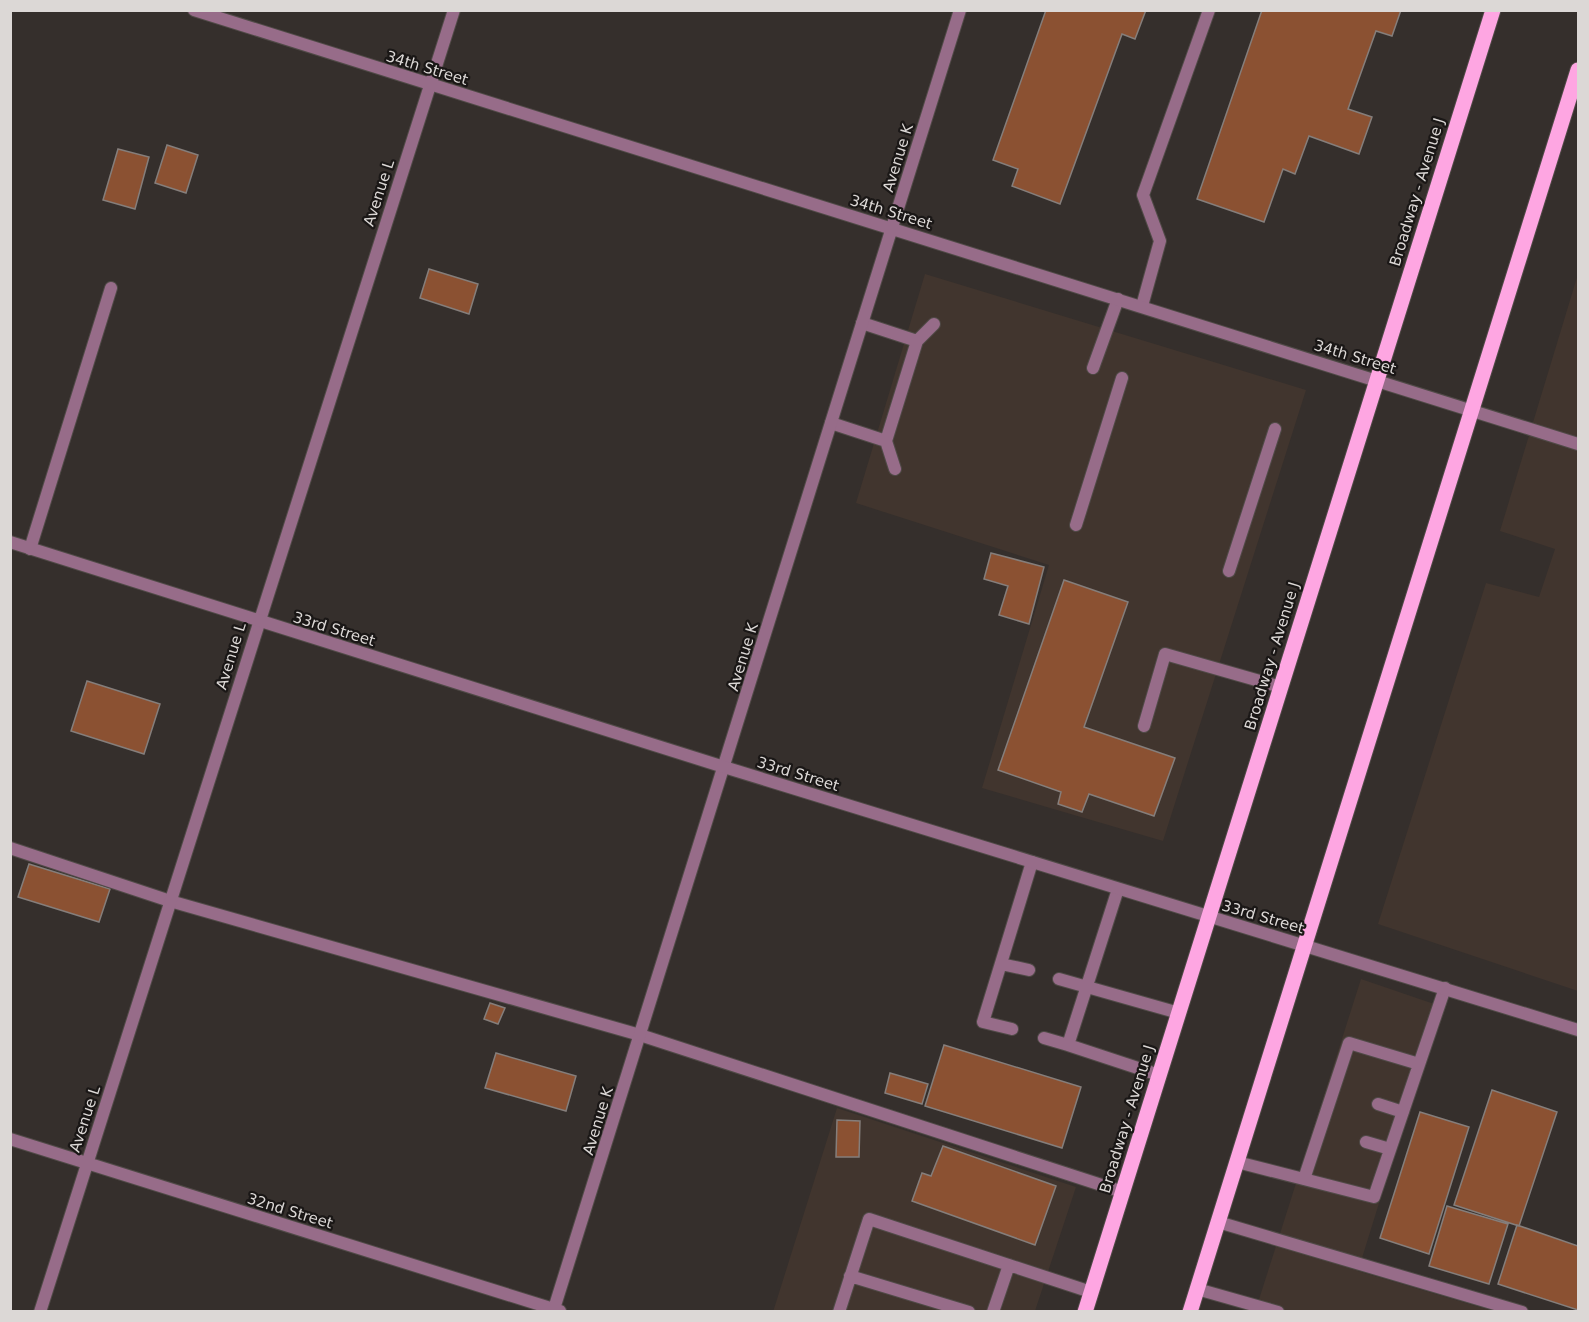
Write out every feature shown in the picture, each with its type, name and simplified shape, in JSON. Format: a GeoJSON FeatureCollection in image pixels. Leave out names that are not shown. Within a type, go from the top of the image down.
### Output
{"type":"FeatureCollection","features":[{"type":"Feature","properties":{"kind":"main road","name":"Broadway - Avenue J"},"geometry":{"type":"LineString","coordinates":[[1085,1311],[1493,10]]}},
{"type":"Feature","properties":{"kind":"main road"},"geometry":{"type":"LineString","coordinates":[[1190,1311],[1578,70]]}},
{"type":"Feature","properties":{"kind":"street","name":"34th Street"},"geometry":{"type":"LineString","coordinates":[[194,10],[1578,444]]}},
{"type":"Feature","properties":{"kind":"street","name":"Avenue L"},"geometry":{"type":"LineString","coordinates":[[40,1311],[454,10]]}},
{"type":"Feature","properties":{"kind":"street","name":"Avenue K"},"geometry":{"type":"LineString","coordinates":[[556,1311],[960,10]]}},
{"type":"Feature","properties":{"kind":"street"},"geometry":{"type":"LineString","coordinates":[[1142,306],[1160,241],[1143,195],[1209,10]]}},
{"type":"Feature","properties":{"kind":"street"},"geometry":{"type":"LineString","coordinates":[[30,549],[111,288]]}},
{"type":"Feature","properties":{"kind":"street"},"geometry":{"type":"LineString","coordinates":[[1093,368],[1118,299]]}},
{"type":"Feature","properties":{"kind":"street"},"geometry":{"type":"LineString","coordinates":[[862,324],[917,341]]}},
{"type":"Feature","properties":{"kind":"street"},"geometry":{"type":"LineString","coordinates":[[895,469],[886,441],[917,341],[934,324]]}},
{"type":"Feature","properties":{"kind":"street"},"geometry":{"type":"LineString","coordinates":[[1076,525],[1122,378]]}},
{"type":"Feature","properties":{"kind":"street"},"geometry":{"type":"LineString","coordinates":[[831,423],[886,441]]}},
{"type":"Feature","properties":{"kind":"street"},"geometry":{"type":"LineString","coordinates":[[1229,571],[1275,429]]}},
{"type":"Feature","properties":{"kind":"street","name":"33rd Street"},"geometry":{"type":"LineString","coordinates":[[10,542],[724,767],[1578,1030]]}},
{"type":"Feature","properties":{"kind":"street"},"geometry":{"type":"LineString","coordinates":[[1144,726],[1165,654],[1281,687]]}},
{"type":"Feature","properties":{"kind":"street"},"geometry":{"type":"LineString","coordinates":[[10,848],[170,901],[640,1035],[1123,1192]]}},
{"type":"Feature","properties":{"kind":"street"},"geometry":{"type":"LineString","coordinates":[[1012,1029],[983,1022],[1032,862]]}},
{"type":"Feature","properties":{"kind":"street"},"geometry":{"type":"LineString","coordinates":[[1068,1045],[1118,889]]}},
{"type":"Feature","properties":{"kind":"street"},"geometry":{"type":"LineString","coordinates":[[1001,963],[1029,970]]}},
{"type":"Feature","properties":{"kind":"street"},"geometry":{"type":"LineString","coordinates":[[1059,979],[1179,1013]]}},
{"type":"Feature","properties":{"kind":"street"},"geometry":{"type":"LineString","coordinates":[[1237,1162],[1374,1197],[1445,988]]}},
{"type":"Feature","properties":{"kind":"street"},"geometry":{"type":"LineString","coordinates":[[1044,1038],[1159,1075]]}},
{"type":"Feature","properties":{"kind":"street"},"geometry":{"type":"LineString","coordinates":[[1304,1179],[1325,1131],[1349,1044],[1419,1064]]}},
{"type":"Feature","properties":{"kind":"street"},"geometry":{"type":"LineString","coordinates":[[1378,1104],[1403,1112]]}},
{"type":"Feature","properties":{"kind":"street","name":"32nd Street"},"geometry":{"type":"LineString","coordinates":[[10,1138],[556,1311]]}},
{"type":"Feature","properties":{"kind":"street"},"geometry":{"type":"LineString","coordinates":[[1366,1142],[1390,1149]]}},
{"type":"Feature","properties":{"kind":"street"},"geometry":{"type":"LineString","coordinates":[[839,1311],[869,1219],[1091,1292]]}},
{"type":"Feature","properties":{"kind":"street"},"geometry":{"type":"LineString","coordinates":[[1218,1222],[1522,1311]]}},
{"type":"Feature","properties":{"kind":"street"},"geometry":{"type":"LineString","coordinates":[[993,1311],[1009,1265]]}},
{"type":"Feature","properties":{"kind":"street"},"geometry":{"type":"LineString","coordinates":[[850,1276],[969,1311]]}},
{"type":"Feature","properties":{"kind":"street"},"geometry":{"type":"LineString","coordinates":[[1197,1289],[1278,1311]]}},
{"type":"Feature","properties":{"kind":"shaded area"},"geometry":{"type":"Polygon","coordinates":[[[925,274],[1306,390],[1163,841],[982,788],[1049,565],[856,503],[925,274]]]}},
{"type":"Feature","properties":{"kind":"shaded area"},"geometry":{"type":"Polygon","coordinates":[[[1578,274],[1578,991],[1378,924],[1486,583],[1539,597],[1555,549],[1500,531],[1578,274]]]}},
{"type":"Feature","properties":{"kind":"shaded area"},"geometry":{"type":"Polygon","coordinates":[[[1361,979],[1440,1006],[1358,1271],[1493,1311],[1255,1312],[1361,979]]]}},
{"type":"Feature","properties":{"kind":"shaded area"},"geometry":{"type":"Polygon","coordinates":[[[837,1108],[1076,1187],[1035,1311],[773,1312],[837,1108]]]}},
{"type":"Feature","properties":{"kind":"building"},"geometry":{"type":"Polygon","coordinates":[[[1046,10],[1146,10],[1135,39],[1122,34],[1060,204],[1012,186],[1018,169],[993,160],[1046,10]]]}},
{"type":"Feature","properties":{"kind":"building"},"geometry":{"type":"Polygon","coordinates":[[[1262,10],[1401,10],[1392,36],[1376,31],[1348,109],[1372,117],[1359,154],[1309,136],[1295,174],[1283,169],[1264,222],[1197,199],[1262,10]]]}},
{"type":"Feature","properties":{"kind":"building"},"geometry":{"type":"Polygon","coordinates":[[[167,145],[198,155],[186,193],[155,183],[167,145]]]}},
{"type":"Feature","properties":{"kind":"building"},"geometry":{"type":"Polygon","coordinates":[[[118,149],[149,157],[135,209],[103,200],[118,149]]]}},
{"type":"Feature","properties":{"kind":"building"},"geometry":{"type":"Polygon","coordinates":[[[429,269],[478,284],[469,314],[420,298],[429,269]]]}},
{"type":"Feature","properties":{"kind":"building"},"geometry":{"type":"Polygon","coordinates":[[[991,553],[1044,567],[1029,624],[999,615],[1008,586],[984,579],[991,553]]]}},
{"type":"Feature","properties":{"kind":"building"},"geometry":{"type":"Polygon","coordinates":[[[1064,580],[1128,602],[1084,727],[1175,758],[1154,816],[1089,794],[1082,812],[1058,804],[1061,792],[998,770],[1064,580]]]}},
{"type":"Feature","properties":{"kind":"building"},"geometry":{"type":"Polygon","coordinates":[[[87,681],[160,704],[144,754],[71,731],[87,681]]]}},
{"type":"Feature","properties":{"kind":"building"},"geometry":{"type":"Polygon","coordinates":[[[29,864],[110,889],[99,922],[18,897],[29,864]]]}},
{"type":"Feature","properties":{"kind":"building"},"geometry":{"type":"Polygon","coordinates":[[[490,1003],[505,1008],[498,1024],[484,1019],[490,1003]]]}},
{"type":"Feature","properties":{"kind":"building"},"geometry":{"type":"Polygon","coordinates":[[[944,1045],[1081,1087],[1062,1148],[925,1106],[944,1045]]]}},
{"type":"Feature","properties":{"kind":"building"},"geometry":{"type":"Polygon","coordinates":[[[496,1053],[576,1076],[566,1111],[485,1088],[496,1053]]]}},
{"type":"Feature","properties":{"kind":"building"},"geometry":{"type":"Polygon","coordinates":[[[890,1073],[928,1084],[922,1104],[885,1093],[890,1073]]]}},
{"type":"Feature","properties":{"kind":"building"},"geometry":{"type":"Polygon","coordinates":[[[1492,1090],[1557,1112],[1519,1226],[1454,1205],[1492,1090]]]}},
{"type":"Feature","properties":{"kind":"building"},"geometry":{"type":"Polygon","coordinates":[[[1420,1112],[1469,1127],[1429,1254],[1380,1238],[1420,1112]]]}},
{"type":"Feature","properties":{"kind":"building"},"geometry":{"type":"Polygon","coordinates":[[[837,1120],[860,1121],[859,1157],[836,1157],[837,1120]]]}},
{"type":"Feature","properties":{"kind":"building"},"geometry":{"type":"Polygon","coordinates":[[[943,1146],[1056,1186],[1035,1245],[912,1201],[922,1173],[931,1176],[943,1146]]]}},
{"type":"Feature","properties":{"kind":"building"},"geometry":{"type":"Polygon","coordinates":[[[1447,1206],[1508,1224],[1489,1284],[1429,1266],[1447,1206]]]}},
{"type":"Feature","properties":{"kind":"building"},"geometry":{"type":"Polygon","coordinates":[[[1517,1225],[1578,1246],[1578,1310],[1498,1284],[1517,1225]]]}}]}
